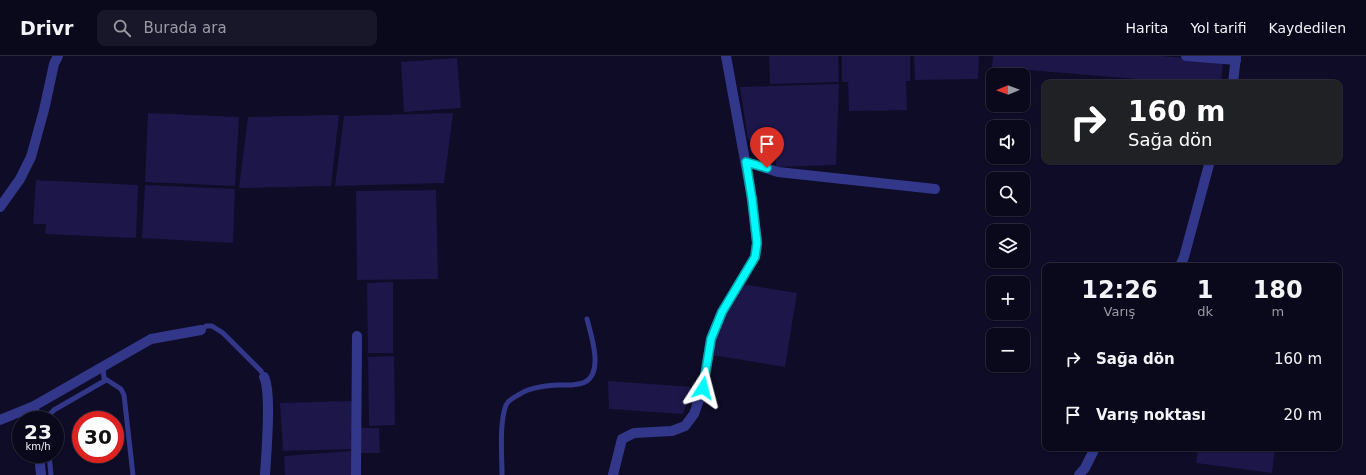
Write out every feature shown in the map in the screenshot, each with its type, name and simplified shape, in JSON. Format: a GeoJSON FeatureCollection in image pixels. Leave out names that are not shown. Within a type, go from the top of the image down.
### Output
{"type":"FeatureCollection","features":[{"type":"Feature","properties":{"kind":"street"},"geometry":{"type":"LineString","coordinates":[[0,207],[20,179],[31,157],[44,110],[54,64],[58,56]]}},
{"type":"Feature","properties":{"kind":"street"},"geometry":{"type":"LineString","coordinates":[[613,475],[622,438],[634,433],[672,432],[684,426],[694,414],[703,388],[711,339],[722,312],[755,257],[757,243],[752,199],[726,56]]}},
{"type":"Feature","properties":{"kind":"street"},"geometry":{"type":"LineString","coordinates":[[1186,56],[1236,58],[1233,80]]}},
{"type":"Feature","properties":{"kind":"street"},"geometry":{"type":"LineString","coordinates":[[746,162],[778,172],[935,189]]}},
{"type":"Feature","properties":{"kind":"street"},"geometry":{"type":"LineString","coordinates":[[1181,263],[1209,164]]}},
{"type":"Feature","properties":{"kind":"street"},"geometry":{"type":"LineString","coordinates":[[0,420],[34,406],[151,339],[201,330]]}},
{"type":"Feature","properties":{"kind":"street"},"geometry":{"type":"LineString","coordinates":[[356,475],[357,336]]}},
{"type":"Feature","properties":{"kind":"street"},"geometry":{"type":"LineString","coordinates":[[264,377],[267,387],[268,405],[265,475]]}},
{"type":"Feature","properties":{"kind":"street"},"geometry":{"type":"LineString","coordinates":[[34,406],[34,411]]}},
{"type":"Feature","properties":{"kind":"street"},"geometry":{"type":"LineString","coordinates":[[1079,475],[1085,468],[1094,451]]}},
{"type":"Feature","properties":{"kind":"street"},"geometry":{"type":"LineString","coordinates":[[40,463],[41,475]]}},
{"type":"Feature","properties":{"kind":"lane"},"geometry":{"type":"LineString","coordinates":[[502,475],[504,416],[507,404],[511,399],[523,392],[545,386],[577,385],[590,380],[593,374],[595,361],[594,345],[587,319]]}},
{"type":"Feature","properties":{"kind":"lane"},"geometry":{"type":"LineString","coordinates":[[201,330],[206,326],[212,326],[224,333],[261,371],[264,377]]}},
{"type":"Feature","properties":{"kind":"lane"},"geometry":{"type":"LineString","coordinates":[[103,366],[104,378],[121,389],[124,395],[133,475]]}},
{"type":"Feature","properties":{"kind":"lane"},"geometry":{"type":"LineString","coordinates":[[53,411],[106,380]]}},
{"type":"Feature","properties":{"kind":"lane"},"geometry":{"type":"LineString","coordinates":[[50,463],[51,475]]}},
{"type":"Feature","properties":{"kind":"building"},"geometry":{"type":"Polygon","coordinates":[[[769,56],[838,56],[839,82],[770,84],[769,56]]]}},
{"type":"Feature","properties":{"kind":"building"},"geometry":{"type":"Polygon","coordinates":[[[842,56],[910,56],[910,81],[906,81],[907,110],[849,111],[848,82],[842,82],[842,56]]]}},
{"type":"Feature","properties":{"kind":"building"},"geometry":{"type":"Polygon","coordinates":[[[914,56],[979,56],[978,79],[915,80],[914,56]]]}},
{"type":"Feature","properties":{"kind":"building"},"geometry":{"type":"Polygon","coordinates":[[[993,56],[1160,56],[1223,61],[1221,80],[1149,80],[1030,70],[1030,68],[992,67],[993,56]]]}},
{"type":"Feature","properties":{"kind":"building"},"geometry":{"type":"Polygon","coordinates":[[[457,58],[461,108],[404,112],[401,62],[457,58]]]}},
{"type":"Feature","properties":{"kind":"building"},"geometry":{"type":"Polygon","coordinates":[[[839,84],[836,165],[776,167],[775,140],[748,140],[740,87],[839,84]]]}},
{"type":"Feature","properties":{"kind":"building"},"geometry":{"type":"Polygon","coordinates":[[[148,113],[239,117],[235,186],[145,182],[148,113]]]}},
{"type":"Feature","properties":{"kind":"building"},"geometry":{"type":"Polygon","coordinates":[[[453,113],[444,183],[335,186],[344,116],[453,113]]]}},
{"type":"Feature","properties":{"kind":"building"},"geometry":{"type":"Polygon","coordinates":[[[339,115],[331,186],[239,188],[248,117],[339,115]]]}},
{"type":"Feature","properties":{"kind":"building"},"geometry":{"type":"Polygon","coordinates":[[[36,180],[138,185],[136,238],[45,234],[46,224],[33,224],[36,180]]]}},
{"type":"Feature","properties":{"kind":"building"},"geometry":{"type":"Polygon","coordinates":[[[145,185],[235,189],[233,243],[142,238],[145,185]]]}},
{"type":"Feature","properties":{"kind":"building"},"geometry":{"type":"Polygon","coordinates":[[[436,190],[438,279],[357,280],[356,191],[436,190]]]}},
{"type":"Feature","properties":{"kind":"building"},"geometry":{"type":"Polygon","coordinates":[[[393,282],[393,353],[368,353],[367,283],[393,282]]]}},
{"type":"Feature","properties":{"kind":"building"},"geometry":{"type":"Polygon","coordinates":[[[741,284],[797,293],[785,367],[712,355],[716,332],[741,284]]]}},
{"type":"Feature","properties":{"kind":"building"},"geometry":{"type":"Polygon","coordinates":[[[394,356],[395,425],[369,426],[368,357],[394,356]]]}},
{"type":"Feature","properties":{"kind":"building"},"geometry":{"type":"Polygon","coordinates":[[[608,381],[693,387],[683,414],[609,409],[608,381]]]}},
{"type":"Feature","properties":{"kind":"building"},"geometry":{"type":"Polygon","coordinates":[[[353,401],[355,449],[283,451],[280,403],[353,401]]]}},
{"type":"Feature","properties":{"kind":"building"},"geometry":{"type":"Polygon","coordinates":[[[360,428],[379,428],[380,453],[360,453],[360,428]]]}},
{"type":"Feature","properties":{"kind":"building"},"geometry":{"type":"Polygon","coordinates":[[[351,451],[353,475],[285,475],[284,456],[351,451]]]}},
{"type":"Feature","properties":{"kind":"building"},"geometry":{"type":"Polygon","coordinates":[[[1198,451],[1275,451],[1272,473],[1196,463],[1198,451]]]}},
{"type":"Feature","properties":{"kind":"route"},"geometry":{"type":"LineString","coordinates":[[703,388],[711,339],[722,312],[755,257],[757,243],[746,162],[767,168]]}}]}
